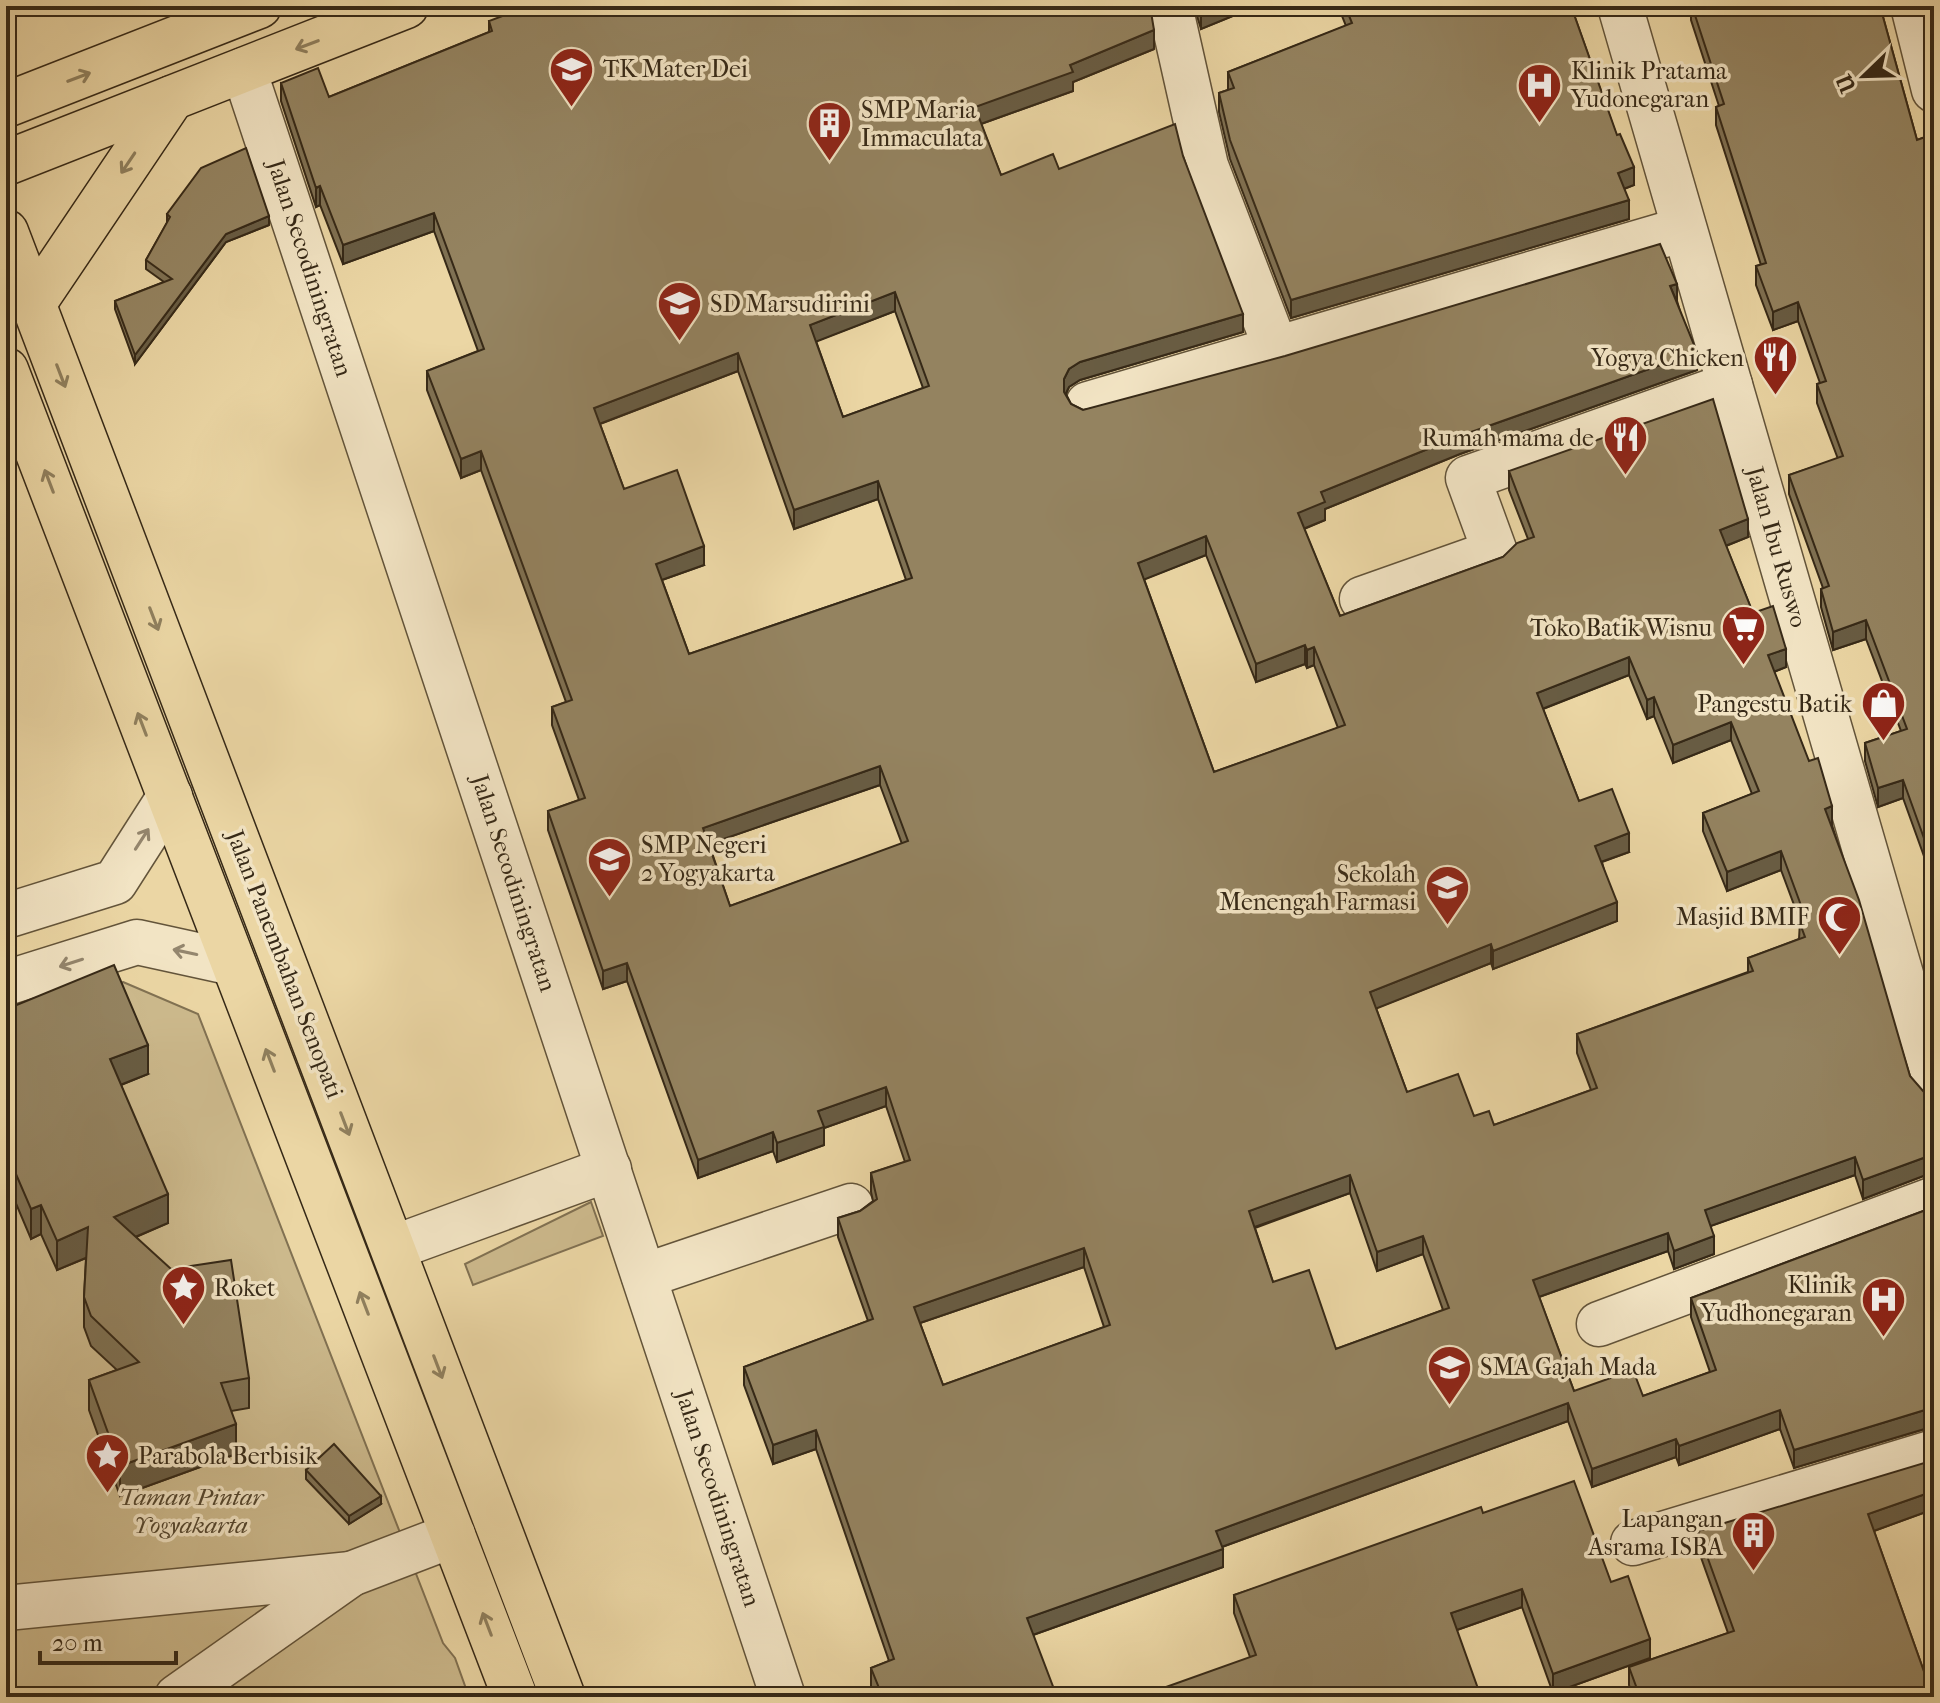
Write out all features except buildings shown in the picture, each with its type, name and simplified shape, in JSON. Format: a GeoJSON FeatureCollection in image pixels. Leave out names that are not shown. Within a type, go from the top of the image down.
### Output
{"type":"FeatureCollection","features":[{"type":"Feature","properties":{"kind":"main road"},"geometry":{"type":"LineString","coordinates":[[6,105],[259,6]]}},
{"type":"Feature","properties":{"kind":"main road"},"geometry":{"type":"LineString","coordinates":[[6,163],[406,6]]}},
{"type":"Feature","properties":{"kind":"main road"},"geometry":{"type":"LineString","coordinates":[[34,303],[172,98]]}},
{"type":"Feature","properties":{"kind":"main road","name":"Jalan Panembahan Senopati"},"geometry":{"type":"LineString","coordinates":[[6,232],[563,1697]]}},
{"type":"Feature","properties":{"kind":"main road","name":"Jalan Panembahan Senopati"},"geometry":{"type":"LineString","coordinates":[[6,370],[515,1697]]}},
{"type":"Feature","properties":{"kind":"street"},"geometry":{"type":"LineString","coordinates":[[1170,6],[1206,166],[1277,351]]}},
{"type":"Feature","properties":{"kind":"street","name":"Jalan Ibu Ruswo"},"geometry":{"type":"LineString","coordinates":[[1620,6],[1934,1088]]}},
{"type":"Feature","properties":{"kind":"street"},"geometry":{"type":"LineString","coordinates":[[1913,6],[1934,90]]}},
{"type":"Feature","properties":{"kind":"street","name":"Jalan Secodiningratan"},"geometry":{"type":"LineString","coordinates":[[244,70],[783,1697]]}},
{"type":"Feature","properties":{"kind":"street"},"geometry":{"type":"LineString","coordinates":[[1088,404],[1684,229]]}},
{"type":"Feature","properties":{"kind":"street"},"geometry":{"type":"LineString","coordinates":[[1362,599],[1495,552],[1468,478],[1730,385]]}},
{"type":"Feature","properties":{"kind":"street"},"geometry":{"type":"LineString","coordinates":[[6,916],[115,882],[170,796]]}},
{"type":"Feature","properties":{"kind":"street"},"geometry":{"type":"LineString","coordinates":[[115,882],[137,942]]}},
{"type":"Feature","properties":{"kind":"street"},"geometry":{"type":"LineString","coordinates":[[6,983],[137,942],[233,963]]}},
{"type":"Feature","properties":{"kind":"street"},"geometry":{"type":"LineString","coordinates":[[393,1248],[609,1169]]}},
{"type":"Feature","properties":{"kind":"street"},"geometry":{"type":"LineString","coordinates":[[1599,1324],[1934,1199]]}},
{"type":"Feature","properties":{"kind":"street"},"geometry":{"type":"LineString","coordinates":[[644,1276],[851,1206]]}},
{"type":"Feature","properties":{"kind":"street"},"geometry":{"type":"LineString","coordinates":[[1633,1543],[1934,1452]]}},
{"type":"Feature","properties":{"kind":"street"},"geometry":{"type":"LineString","coordinates":[[177,1697],[351,1574],[453,1535]]}},
{"type":"Feature","properties":{"kind":"street"},"geometry":{"type":"LineString","coordinates":[[6,1608],[351,1574]]}},
{"type":"Feature","properties":{"kind":"green space","name":"Taman Pintar Yogyakarta"},"geometry":{"type":"Polygon","coordinates":[[[123,982],[198,1014],[443,1643],[455,1658],[469,1697],[6,1697],[6,1020],[123,982]]]}},
{"type":"Feature","properties":{"kind":"green space"},"geometry":{"type":"Polygon","coordinates":[[[591,1202],[603,1236],[473,1285],[465,1264],[591,1202]]]}},
{"type":"Feature","properties":{"kind":"place","name":"TK Mater Dei"},"geometry":{"type":"Point","coordinates":[572,108]}},
{"type":"Feature","properties":{"kind":"place","name":"Klinik Pratama Yudonegaran"},"geometry":{"type":"Point","coordinates":[1540,124]}},
{"type":"Feature","properties":{"kind":"place","name":"SMP Maria Immaculata"},"geometry":{"type":"Point","coordinates":[830,163]}},
{"type":"Feature","properties":{"kind":"place","name":"SD Marsudirini"},"geometry":{"type":"Point","coordinates":[679,343]}},
{"type":"Feature","properties":{"kind":"place","name":"Yogya Chicken"},"geometry":{"type":"Point","coordinates":[1775,397]}},
{"type":"Feature","properties":{"kind":"place","name":"Rumah mama de"},"geometry":{"type":"Point","coordinates":[1625,477]}},
{"type":"Feature","properties":{"kind":"place","name":"Toko Batik Wisnu"},"geometry":{"type":"Point","coordinates":[1743,667]}},
{"type":"Feature","properties":{"kind":"place","name":"Pangestu Batik"},"geometry":{"type":"Point","coordinates":[1883,743]}},
{"type":"Feature","properties":{"kind":"place","name":"SMP Negeri 2 Yogyakarta"},"geometry":{"type":"Point","coordinates":[610,898]}},
{"type":"Feature","properties":{"kind":"place","name":"Sekolah Menengah Farmasi"},"geometry":{"type":"Point","coordinates":[1447,927]}},
{"type":"Feature","properties":{"kind":"place","name":"Masjid BMIF"},"geometry":{"type":"Point","coordinates":[1840,956]}},
{"type":"Feature","properties":{"kind":"place","name":"Roket"},"geometry":{"type":"Point","coordinates":[183,1327]}},
{"type":"Feature","properties":{"kind":"place","name":"Klinik Yudhonegaran"},"geometry":{"type":"Point","coordinates":[1883,1338]}},
{"type":"Feature","properties":{"kind":"place","name":"SMA Gajah Mada"},"geometry":{"type":"Point","coordinates":[1449,1406]}},
{"type":"Feature","properties":{"kind":"place","name":"Parabola Berbisik"},"geometry":{"type":"Point","coordinates":[107,1495]}},
{"type":"Feature","properties":{"kind":"place","name":"Lapangan Asrama ISBA"},"geometry":{"type":"Point","coordinates":[1754,1572]}}]}
